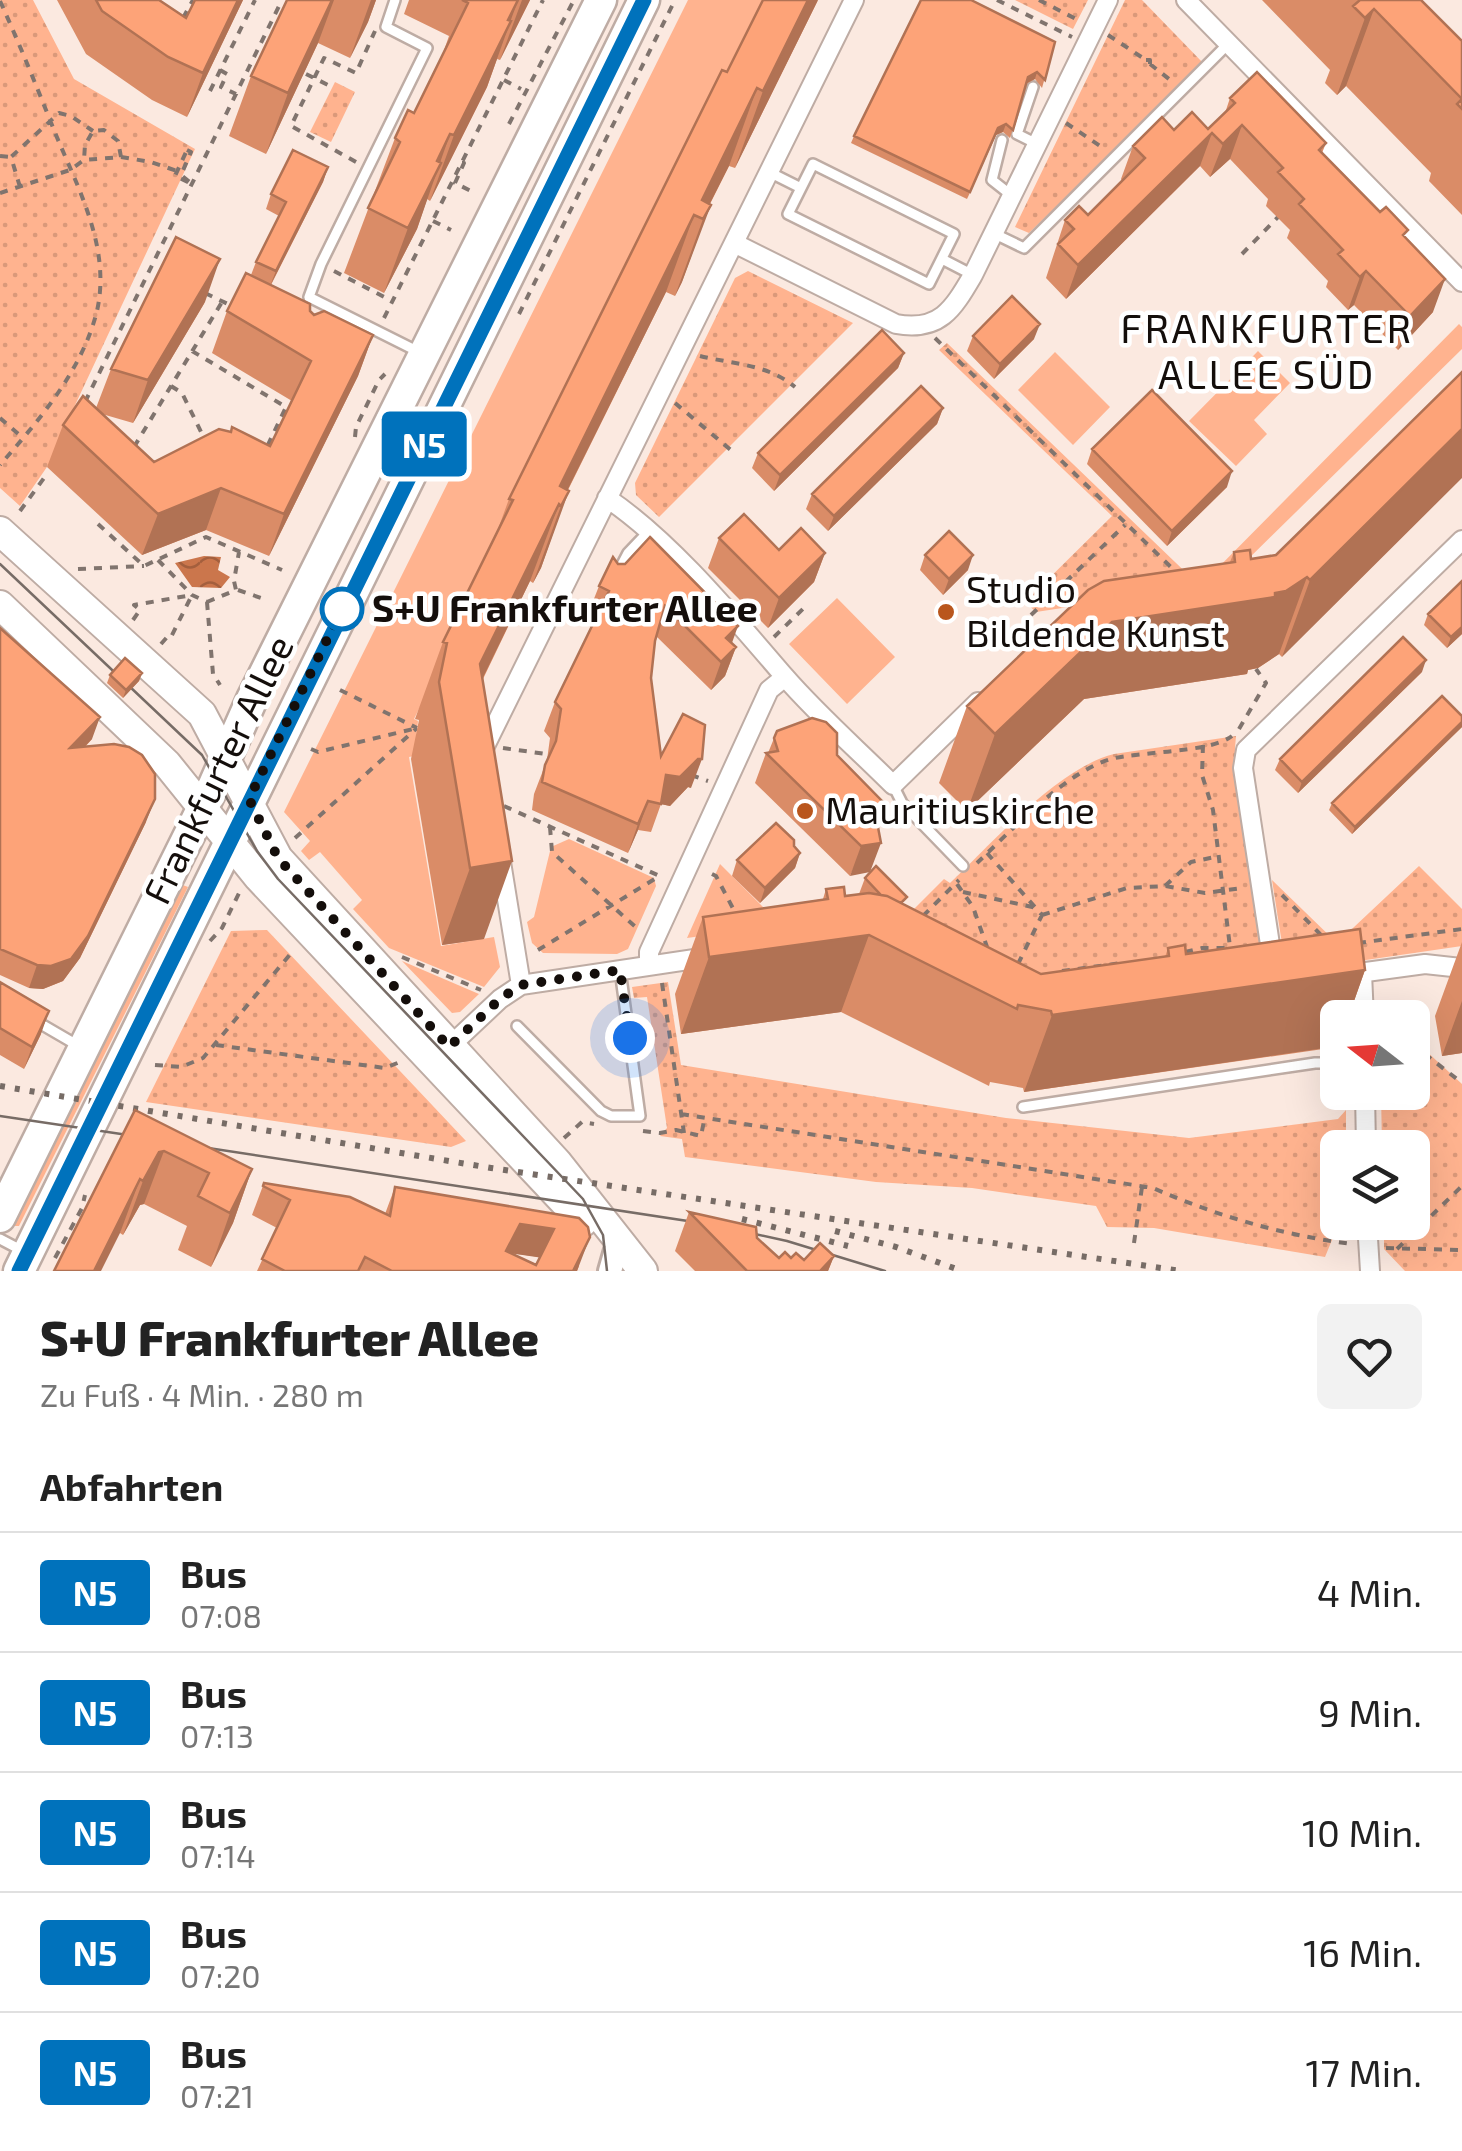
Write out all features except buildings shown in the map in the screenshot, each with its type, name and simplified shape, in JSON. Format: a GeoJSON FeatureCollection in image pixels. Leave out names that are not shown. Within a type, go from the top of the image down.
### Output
{"type":"FeatureCollection","features":[{"type":"Feature","properties":{"kind":"main road","name":"Frankfurter Allee"},"geometry":{"type":"LineString","coordinates":[[0,1218],[204,807],[252,699],[600,0]]}},
{"type":"Feature","properties":{"kind":"main road","name":"Frankfurter Allee"},"geometry":{"type":"LineString","coordinates":[[33,1263],[229,840],[644,0]]}},
{"type":"Feature","properties":{"kind":"main road"},"geometry":{"type":"LineString","coordinates":[[10,521],[202,714],[278,858],[557,1162],[643,1271]]}},
{"type":"Feature","properties":{"kind":"main road"},"geometry":{"type":"LineString","coordinates":[[0,605],[163,760],[266,886],[585,1224],[618,1243]]}},
{"type":"Feature","properties":{"kind":"street"},"geometry":{"type":"LineString","coordinates":[[624,0],[625,39]]}},
{"type":"Feature","properties":{"kind":"street"},"geometry":{"type":"LineString","coordinates":[[484,766],[488,735],[854,0]]}},
{"type":"Feature","properties":{"kind":"street"},"geometry":{"type":"LineString","coordinates":[[734,242],[896,324],[922,326],[939,320],[956,304],[973,275],[1051,116],[1086,30],[1108,0]]}},
{"type":"Feature","properties":{"kind":"street"},"geometry":{"type":"LineString","coordinates":[[1186,0],[1462,282]]}},
{"type":"Feature","properties":{"kind":"street"},"geometry":{"type":"LineString","coordinates":[[607,498],[648,532],[894,785],[988,692]]}},
{"type":"Feature","properties":{"kind":"street"},"geometry":{"type":"LineString","coordinates":[[1276,984],[1243,768],[1246,750],[1462,540]]}},
{"type":"Feature","properties":{"kind":"street"},"geometry":{"type":"LineString","coordinates":[[654,965],[649,952],[769,690],[785,676]]}},
{"type":"Feature","properties":{"kind":"street"},"geometry":{"type":"LineString","coordinates":[[496,836],[521,985]]}},
{"type":"Feature","properties":{"kind":"street"},"geometry":{"type":"LineString","coordinates":[[449,1047],[500,999],[521,985],[722,955]]}},
{"type":"Feature","properties":{"kind":"street"},"geometry":{"type":"LineString","coordinates":[[1328,977],[1424,964],[1462,968]]}},
{"type":"Feature","properties":{"kind":"street"},"geometry":{"type":"LineString","coordinates":[[1362,973],[1363,1000]]}},
{"type":"Feature","properties":{"kind":"street"},"geometry":{"type":"LineString","coordinates":[[1368,1240],[1370,1271]]}},
{"type":"Feature","properties":{"kind":"street"},"geometry":{"type":"LineString","coordinates":[[610,1271],[618,1243]]}},
{"type":"Feature","properties":{"kind":"lane"},"geometry":{"type":"LineString","coordinates":[[395,0],[386,28],[427,48],[321,264],[309,297],[424,354]]}},
{"type":"Feature","properties":{"kind":"lane"},"geometry":{"type":"LineString","coordinates":[[994,233],[1024,248],[1229,44]]}},
{"type":"Feature","properties":{"kind":"lane"},"geometry":{"type":"LineString","coordinates":[[1033,87],[1017,134],[1037,144]]}},
{"type":"Feature","properties":{"kind":"lane"},"geometry":{"type":"LineString","coordinates":[[1002,140],[992,180],[1012,196]]}},
{"type":"Feature","properties":{"kind":"lane"},"geometry":{"type":"LineString","coordinates":[[813,164],[954,234],[942,260],[929,284],[788,214],[813,164]]}},
{"type":"Feature","properties":{"kind":"lane"},"geometry":{"type":"LineString","coordinates":[[769,172],[801,188]]}},
{"type":"Feature","properties":{"kind":"lane"},"geometry":{"type":"LineString","coordinates":[[942,260],[973,275]]}},
{"type":"Feature","properties":{"kind":"lane"},"geometry":{"type":"LineString","coordinates":[[318,320],[325,305]]}},
{"type":"Feature","properties":{"kind":"lane"},"geometry":{"type":"LineString","coordinates":[[612,585],[628,552],[648,532]]}},
{"type":"Feature","properties":{"kind":"lane"},"geometry":{"type":"LineString","coordinates":[[894,785],[902,803],[963,866]]}},
{"type":"Feature","properties":{"kind":"lane"},"geometry":{"type":"LineString","coordinates":[[517,1026],[600,1111],[624,1118],[640,1116],[620,970]]}},
{"type":"Feature","properties":{"kind":"lane"},"geometry":{"type":"LineString","coordinates":[[28,1017],[84,1049]]}},
{"type":"Feature","properties":{"kind":"lane"},"geometry":{"type":"LineString","coordinates":[[1024,1107],[1320,1064]]}},
{"type":"Feature","properties":{"kind":"lane"},"geometry":{"type":"LineString","coordinates":[[0,1239],[33,1263]]}},
{"type":"Feature","properties":{"kind":"path"},"geometry":{"type":"LineString","coordinates":[[184,18],[192,0]]}},
{"type":"Feature","properties":{"kind":"path"},"geometry":{"type":"LineString","coordinates":[[210,91],[255,0]]}},
{"type":"Feature","properties":{"kind":"path"},"geometry":{"type":"LineString","coordinates":[[80,414],[282,0]]}},
{"type":"Feature","properties":{"kind":"path"},"geometry":{"type":"LineString","coordinates":[[377,331],[542,0]]}},
{"type":"Feature","properties":{"kind":"path"},"geometry":{"type":"LineString","coordinates":[[517,318],[675,0]]}},
{"type":"Feature","properties":{"kind":"path"},"geometry":{"type":"LineString","coordinates":[[996,0],[1086,30]]}},
{"type":"Feature","properties":{"kind":"path"},"geometry":{"type":"LineString","coordinates":[[0,1],[91,218],[101,273],[96,312],[78,355],[52,404],[0,465]]}},
{"type":"Feature","properties":{"kind":"path"},"geometry":{"type":"LineString","coordinates":[[1042,1],[1086,30],[1148,62],[1182,90]]}},
{"type":"Feature","properties":{"kind":"path"},"geometry":{"type":"LineString","coordinates":[[277,9],[288,14]]}},
{"type":"Feature","properties":{"kind":"path"},"geometry":{"type":"LineString","coordinates":[[291,126],[324,58],[356,73],[384,14],[391,18]]}},
{"type":"Feature","properties":{"kind":"path"},"geometry":{"type":"LineString","coordinates":[[258,48],[268,54]]}},
{"type":"Feature","properties":{"kind":"path"},"geometry":{"type":"LineString","coordinates":[[220,70],[227,74],[221,87],[244,102]]}},
{"type":"Feature","properties":{"kind":"path"},"geometry":{"type":"LineString","coordinates":[[306,74],[332,87]]}},
{"type":"Feature","properties":{"kind":"path"},"geometry":{"type":"LineString","coordinates":[[504,80],[521,89]]}},
{"type":"Feature","properties":{"kind":"path"},"geometry":{"type":"LineString","coordinates":[[0,156],[11,157],[60,114],[71,116],[93,131],[104,130],[114,135],[121,157]]}},
{"type":"Feature","properties":{"kind":"path"},"geometry":{"type":"LineString","coordinates":[[1051,116],[1088,136],[1115,158]]}},
{"type":"Feature","properties":{"kind":"path"},"geometry":{"type":"LineString","coordinates":[[283,122],[369,169]]}},
{"type":"Feature","properties":{"kind":"path"},"geometry":{"type":"LineString","coordinates":[[84,160],[84,145],[93,131]]}},
{"type":"Feature","properties":{"kind":"path"},"geometry":{"type":"LineString","coordinates":[[187,150],[191,152],[181,176],[192,184],[175,176],[187,150]]}},
{"type":"Feature","properties":{"kind":"path"},"geometry":{"type":"LineString","coordinates":[[11,157],[20,187]]}},
{"type":"Feature","properties":{"kind":"path"},"geometry":{"type":"LineString","coordinates":[[0,192],[70,170],[84,160],[121,157],[177,171]]}},
{"type":"Feature","properties":{"kind":"path"},"geometry":{"type":"LineString","coordinates":[[462,162],[456,183],[471,190]]}},
{"type":"Feature","properties":{"kind":"path"},"geometry":{"type":"LineString","coordinates":[[1242,254],[1286,209]]}},
{"type":"Feature","properties":{"kind":"path"},"geometry":{"type":"LineString","coordinates":[[433,221],[452,230]]}},
{"type":"Feature","properties":{"kind":"path"},"geometry":{"type":"LineString","coordinates":[[321,264],[392,302]]}},
{"type":"Feature","properties":{"kind":"path"},"geometry":{"type":"LineString","coordinates":[[204,293],[237,308]]}},
{"type":"Feature","properties":{"kind":"path"},"geometry":{"type":"LineString","coordinates":[[130,454],[222,302]]}},
{"type":"Feature","properties":{"kind":"path"},"geometry":{"type":"LineString","coordinates":[[131,308],[143,314]]}},
{"type":"Feature","properties":{"kind":"path"},"geometry":{"type":"LineString","coordinates":[[922,326],[1178,574]]}},
{"type":"Feature","properties":{"kind":"path"},"geometry":{"type":"LineString","coordinates":[[116,339],[128,345]]}},
{"type":"Feature","properties":{"kind":"path"},"geometry":{"type":"LineString","coordinates":[[682,348],[704,358],[750,366],[795,387]]}},
{"type":"Feature","properties":{"kind":"path"},"geometry":{"type":"LineString","coordinates":[[192,351],[286,408],[261,458]]}},
{"type":"Feature","properties":{"kind":"path"},"geometry":{"type":"LineString","coordinates":[[98,374],[110,380]]}},
{"type":"Feature","properties":{"kind":"path"},"geometry":{"type":"LineString","coordinates":[[171,386],[182,393],[205,440]]}},
{"type":"Feature","properties":{"kind":"path"},"geometry":{"type":"LineString","coordinates":[[658,394],[680,405],[698,426],[732,451]]}},
{"type":"Feature","properties":{"kind":"path"},"geometry":{"type":"LineString","coordinates":[[0,418],[23,438]]}},
{"type":"Feature","properties":{"kind":"path"},"geometry":{"type":"LineString","coordinates":[[10,521],[46,474]]}},
{"type":"Feature","properties":{"kind":"path"},"geometry":{"type":"LineString","coordinates":[[1032,616],[1126,523]]}},
{"type":"Feature","properties":{"kind":"path"},"geometry":{"type":"LineString","coordinates":[[98,524],[144,566]]}},
{"type":"Feature","properties":{"kind":"path"},"geometry":{"type":"LineString","coordinates":[[78,569],[144,566],[206,538],[282,570]]}},
{"type":"Feature","properties":{"kind":"path"},"geometry":{"type":"LineString","coordinates":[[236,590],[239,552]]}},
{"type":"Feature","properties":{"kind":"path"},"geometry":{"type":"LineString","coordinates":[[158,560],[192,594],[206,602]]}},
{"type":"Feature","properties":{"kind":"path"},"geometry":{"type":"LineString","coordinates":[[206,602],[236,590],[267,600]]}},
{"type":"Feature","properties":{"kind":"path"},"geometry":{"type":"LineString","coordinates":[[134,620],[140,610],[134,605],[192,594]]}},
{"type":"Feature","properties":{"kind":"path"},"geometry":{"type":"LineString","coordinates":[[160,644],[171,637],[192,594]]}},
{"type":"Feature","properties":{"kind":"path"},"geometry":{"type":"LineString","coordinates":[[206,602],[214,674],[220,685]]}},
{"type":"Feature","properties":{"kind":"path"},"geometry":{"type":"LineString","coordinates":[[763,648],[806,606]]}},
{"type":"Feature","properties":{"kind":"path"},"geometry":{"type":"LineString","coordinates":[[920,919],[1028,814],[1069,782],[1109,760],[1228,740],[1244,724],[1266,683],[1256,669]]}},
{"type":"Feature","properties":{"kind":"path"},"geometry":{"type":"LineString","coordinates":[[340,690],[417,728]]}},
{"type":"Feature","properties":{"kind":"path"},"geometry":{"type":"LineString","coordinates":[[312,749],[318,752],[417,728]]}},
{"type":"Feature","properties":{"kind":"path"},"geometry":{"type":"LineString","coordinates":[[295,838],[417,728]]}},
{"type":"Feature","properties":{"kind":"path"},"geometry":{"type":"LineString","coordinates":[[1203,745],[1202,775],[1214,810],[1230,962]]}},
{"type":"Feature","properties":{"kind":"path"},"geometry":{"type":"LineString","coordinates":[[493,746],[557,756]]}},
{"type":"Feature","properties":{"kind":"path"},"geometry":{"type":"LineString","coordinates":[[676,773],[708,780]]}},
{"type":"Feature","properties":{"kind":"path"},"geometry":{"type":"LineString","coordinates":[[504,806],[661,877],[538,950]]}},
{"type":"Feature","properties":{"kind":"path"},"geometry":{"type":"LineString","coordinates":[[550,826],[552,852],[640,931]]}},
{"type":"Feature","properties":{"kind":"path"},"geometry":{"type":"LineString","coordinates":[[987,854],[1042,915]]}},
{"type":"Feature","properties":{"kind":"path"},"geometry":{"type":"LineString","coordinates":[[1164,886],[1191,862],[1217,857]]}},
{"type":"Feature","properties":{"kind":"path"},"geometry":{"type":"LineString","coordinates":[[712,874],[741,920]]}},
{"type":"Feature","properties":{"kind":"path"},"geometry":{"type":"LineString","coordinates":[[956,882],[989,953]]}},
{"type":"Feature","properties":{"kind":"path"},"geometry":{"type":"LineString","coordinates":[[1261,885],[1270,884],[1329,943],[1315,944]]}},
{"type":"Feature","properties":{"kind":"path"},"geometry":{"type":"LineString","coordinates":[[1011,975],[1042,915],[1127,888],[1164,886],[1189,892],[1222,892]]}},
{"type":"Feature","properties":{"kind":"path"},"geometry":{"type":"LineString","coordinates":[[963,892],[1037,908]]}},
{"type":"Feature","properties":{"kind":"path"},"geometry":{"type":"LineString","coordinates":[[1357,943],[1462,929]]}},
{"type":"Feature","properties":{"kind":"path"},"geometry":{"type":"LineString","coordinates":[[1183,953],[1230,948]]}},
{"type":"Feature","properties":{"kind":"path"},"geometry":{"type":"LineString","coordinates":[[155,1065],[191,1064],[216,1045],[294,951]]}},
{"type":"Feature","properties":{"kind":"path"},"geometry":{"type":"LineString","coordinates":[[388,951],[487,993]]}},
{"type":"Feature","properties":{"kind":"path"},"geometry":{"type":"LineString","coordinates":[[1055,974],[1084,966],[1125,963]]}},
{"type":"Feature","properties":{"kind":"path"},"geometry":{"type":"LineString","coordinates":[[654,965],[684,1133]]}},
{"type":"Feature","properties":{"kind":"path"},"geometry":{"type":"LineString","coordinates":[[216,1045],[385,1068],[400,1062]]}},
{"type":"Feature","properties":{"kind":"path"},"geometry":{"type":"LineString","coordinates":[[1430,1058],[1462,1083]]}},
{"type":"Feature","properties":{"kind":"path"},"geometry":{"type":"LineString","coordinates":[[681,1114],[1142,1186],[1274,1230],[1368,1246],[1462,1250]]}},
{"type":"Feature","properties":{"kind":"path"},"geometry":{"type":"LineString","coordinates":[[668,1131],[701,1136],[705,1116]]}},
{"type":"Feature","properties":{"kind":"path"},"geometry":{"type":"LineString","coordinates":[[1134,1243],[1142,1186]]}},
{"type":"Feature","properties":{"kind":"path"},"geometry":{"type":"LineString","coordinates":[[1397,1249],[1462,1186]]}},
{"type":"Feature","properties":{"kind":"path"},"geometry":{"type":"LineString","coordinates":[[33,1263],[82,1208],[85,1195]]}},
{"type":"Feature","properties":{"kind":"shaded area"},"geometry":{"type":"Polygon","coordinates":[[[0,0],[33,0],[74,79],[195,149],[62,433],[67,438],[20,506],[0,488],[0,0]]]}},
{"type":"Feature","properties":{"kind":"shaded area"},"geometry":{"type":"Polygon","coordinates":[[[688,0],[772,0],[414,719],[418,721],[414,756],[409,757],[441,946],[494,937],[500,967],[484,987],[389,948],[353,909],[362,900],[320,852],[309,860],[301,851],[310,841],[284,812],[688,0]]]}},
{"type":"Feature","properties":{"kind":"shaded area"},"geometry":{"type":"Polygon","coordinates":[[[1015,0],[1088,0],[1073,29],[1015,0]]]}},
{"type":"Feature","properties":{"kind":"shaded area"},"geometry":{"type":"Polygon","coordinates":[[[1125,0],[1142,0],[1204,64],[1029,233],[1015,227],[1125,0]]]}},
{"type":"Feature","properties":{"kind":"shaded area"},"geometry":{"type":"Polygon","coordinates":[[[335,82],[355,92],[331,142],[310,132],[335,82]]]}},
{"type":"Feature","properties":{"kind":"shaded area"},"geometry":{"type":"Polygon","coordinates":[[[748,271],[853,323],[659,517],[636,495],[635,483],[735,278],[748,271]]]}},
{"type":"Feature","properties":{"kind":"shaded area"},"geometry":{"type":"Polygon","coordinates":[[[1459,324],[1462,349],[1240,567],[1200,586],[1459,324]]]}},
{"type":"Feature","properties":{"kind":"shaded area"},"geometry":{"type":"Polygon","coordinates":[[[947,343],[1201,587],[1036,612],[1025,602],[1112,516],[939,350],[947,343]]]}},
{"type":"Feature","properties":{"kind":"shaded area"},"geometry":{"type":"Polygon","coordinates":[[[1258,351],[1290,383],[1254,420],[1267,434],[1236,466],[1189,421],[1258,351]]]}},
{"type":"Feature","properties":{"kind":"shaded area"},"geometry":{"type":"Polygon","coordinates":[[[1055,352],[1110,407],[1073,445],[1018,390],[1055,352]]]}},
{"type":"Feature","properties":{"kind":"shaded area"},"geometry":{"type":"Polygon","coordinates":[[[837,598],[895,657],[847,704],[789,644],[837,598]]]}},
{"type":"Feature","properties":{"kind":"shaded area"},"geometry":{"type":"Polygon","coordinates":[[[1236,736],[1268,971],[1045,995],[891,932],[944,879],[950,883],[1027,809],[1071,774],[1114,754],[1236,736]]]}},
{"type":"Feature","properties":{"kind":"shaded area"},"geometry":{"type":"Polygon","coordinates":[[[569,839],[654,878],[656,886],[628,949],[617,954],[543,953],[532,943],[527,922],[534,917],[551,847],[569,839]]]}},
{"type":"Feature","properties":{"kind":"shaded area"},"geometry":{"type":"Polygon","coordinates":[[[720,864],[781,925],[687,938],[720,864]]]}},
{"type":"Feature","properties":{"kind":"shaded area"},"geometry":{"type":"Polygon","coordinates":[[[1419,866],[1462,909],[1462,946],[1304,969],[1283,950],[1272,880],[1337,943],[1419,866]]]}},
{"type":"Feature","properties":{"kind":"shaded area"},"geometry":{"type":"Polygon","coordinates":[[[180,884],[188,887],[19,1226],[12,1226],[180,884]]]}},
{"type":"Feature","properties":{"kind":"shaded area"},"geometry":{"type":"Polygon","coordinates":[[[267,930],[466,1141],[451,1147],[146,1102],[231,931],[267,930]]]}},
{"type":"Feature","properties":{"kind":"shaded area"},"geometry":{"type":"Polygon","coordinates":[[[402,961],[479,994],[460,1012],[452,1013],[402,961]]]}},
{"type":"Feature","properties":{"kind":"shaded area"},"geometry":{"type":"Polygon","coordinates":[[[668,982],[681,1065],[1006,1118],[1189,1138],[1338,1119],[1346,1110],[1346,1130],[1320,1130],[1320,1240],[1332,1240],[1325,1257],[1154,1228],[1107,1227],[1096,1206],[972,1188],[876,1182],[685,1157],[682,1139],[660,1136],[667,1128],[647,997],[634,998],[632,987],[668,982]]]}},
{"type":"Feature","properties":{"kind":"shaded area"},"geometry":{"type":"Polygon","coordinates":[[[1430,1055],[1462,1084],[1462,1271],[1405,1271],[1384,1249],[1384,1240],[1430,1240],[1430,1130],[1382,1130],[1381,1110],[1430,1110],[1430,1055]]]}},
{"type":"Feature","properties":{"kind":"water"},"geometry":{"type":"Polygon","coordinates":[[[204,556],[221,557],[218,570],[230,577],[221,588],[192,587],[175,563],[204,556]]]}},
{"type":"Feature","properties":{"kind":"tram line"},"geometry":{"type":"LineString","coordinates":[[0,564],[202,755],[257,851],[278,879],[583,1199],[603,1235],[607,1271]]}},
{"type":"Feature","properties":{"kind":"tram line"},"geometry":{"type":"LineString","coordinates":[[0,1116],[148,1138]]}},
{"type":"Feature","properties":{"kind":"tram line"},"geometry":{"type":"LineString","coordinates":[[182,1144],[714,1225],[787,1241],[885,1271]]}},
{"type":"Feature","properties":{"kind":"railway"},"geometry":{"type":"LineString","coordinates":[[0,1086],[491,1168],[1181,1271]]}},
{"type":"Feature","properties":{"kind":"railway"},"geometry":{"type":"LineString","coordinates":[[742,1219],[848,1246]]}},
{"type":"Feature","properties":{"kind":"railway"},"geometry":{"type":"LineString","coordinates":[[835,1231],[896,1247],[962,1271]]}},
{"type":"Feature","properties":{"kind":"bus line","name":"N5"},"geometry":{"type":"LineString","coordinates":[[19,1271],[644,0]]}},
{"type":"Feature","properties":{"kind":"place","name":"S+U Frankfurter Allee"},"geometry":{"type":"Point","coordinates":[342,609]}},
{"type":"Feature","properties":{"kind":"place","name":"Studio Bildende Kunst"},"geometry":{"type":"Point","coordinates":[946,612]}},
{"type":"Feature","properties":{"kind":"place","name":"Mauritiuskirche"},"geometry":{"type":"Point","coordinates":[805,811]}},
{"type":"Feature","properties":{"kind":"district","name":"FRANKFURTER ALLEE SÜD"},"geometry":{"type":"Point","coordinates":[1267,352]}},
{"type":"Feature","properties":{"kind":"route"},"geometry":{"type":"LineString","coordinates":[[342,609],[249,799],[270,847],[449,1047],[500,999],[521,985],[620,970],[630,1038]]}}]}
